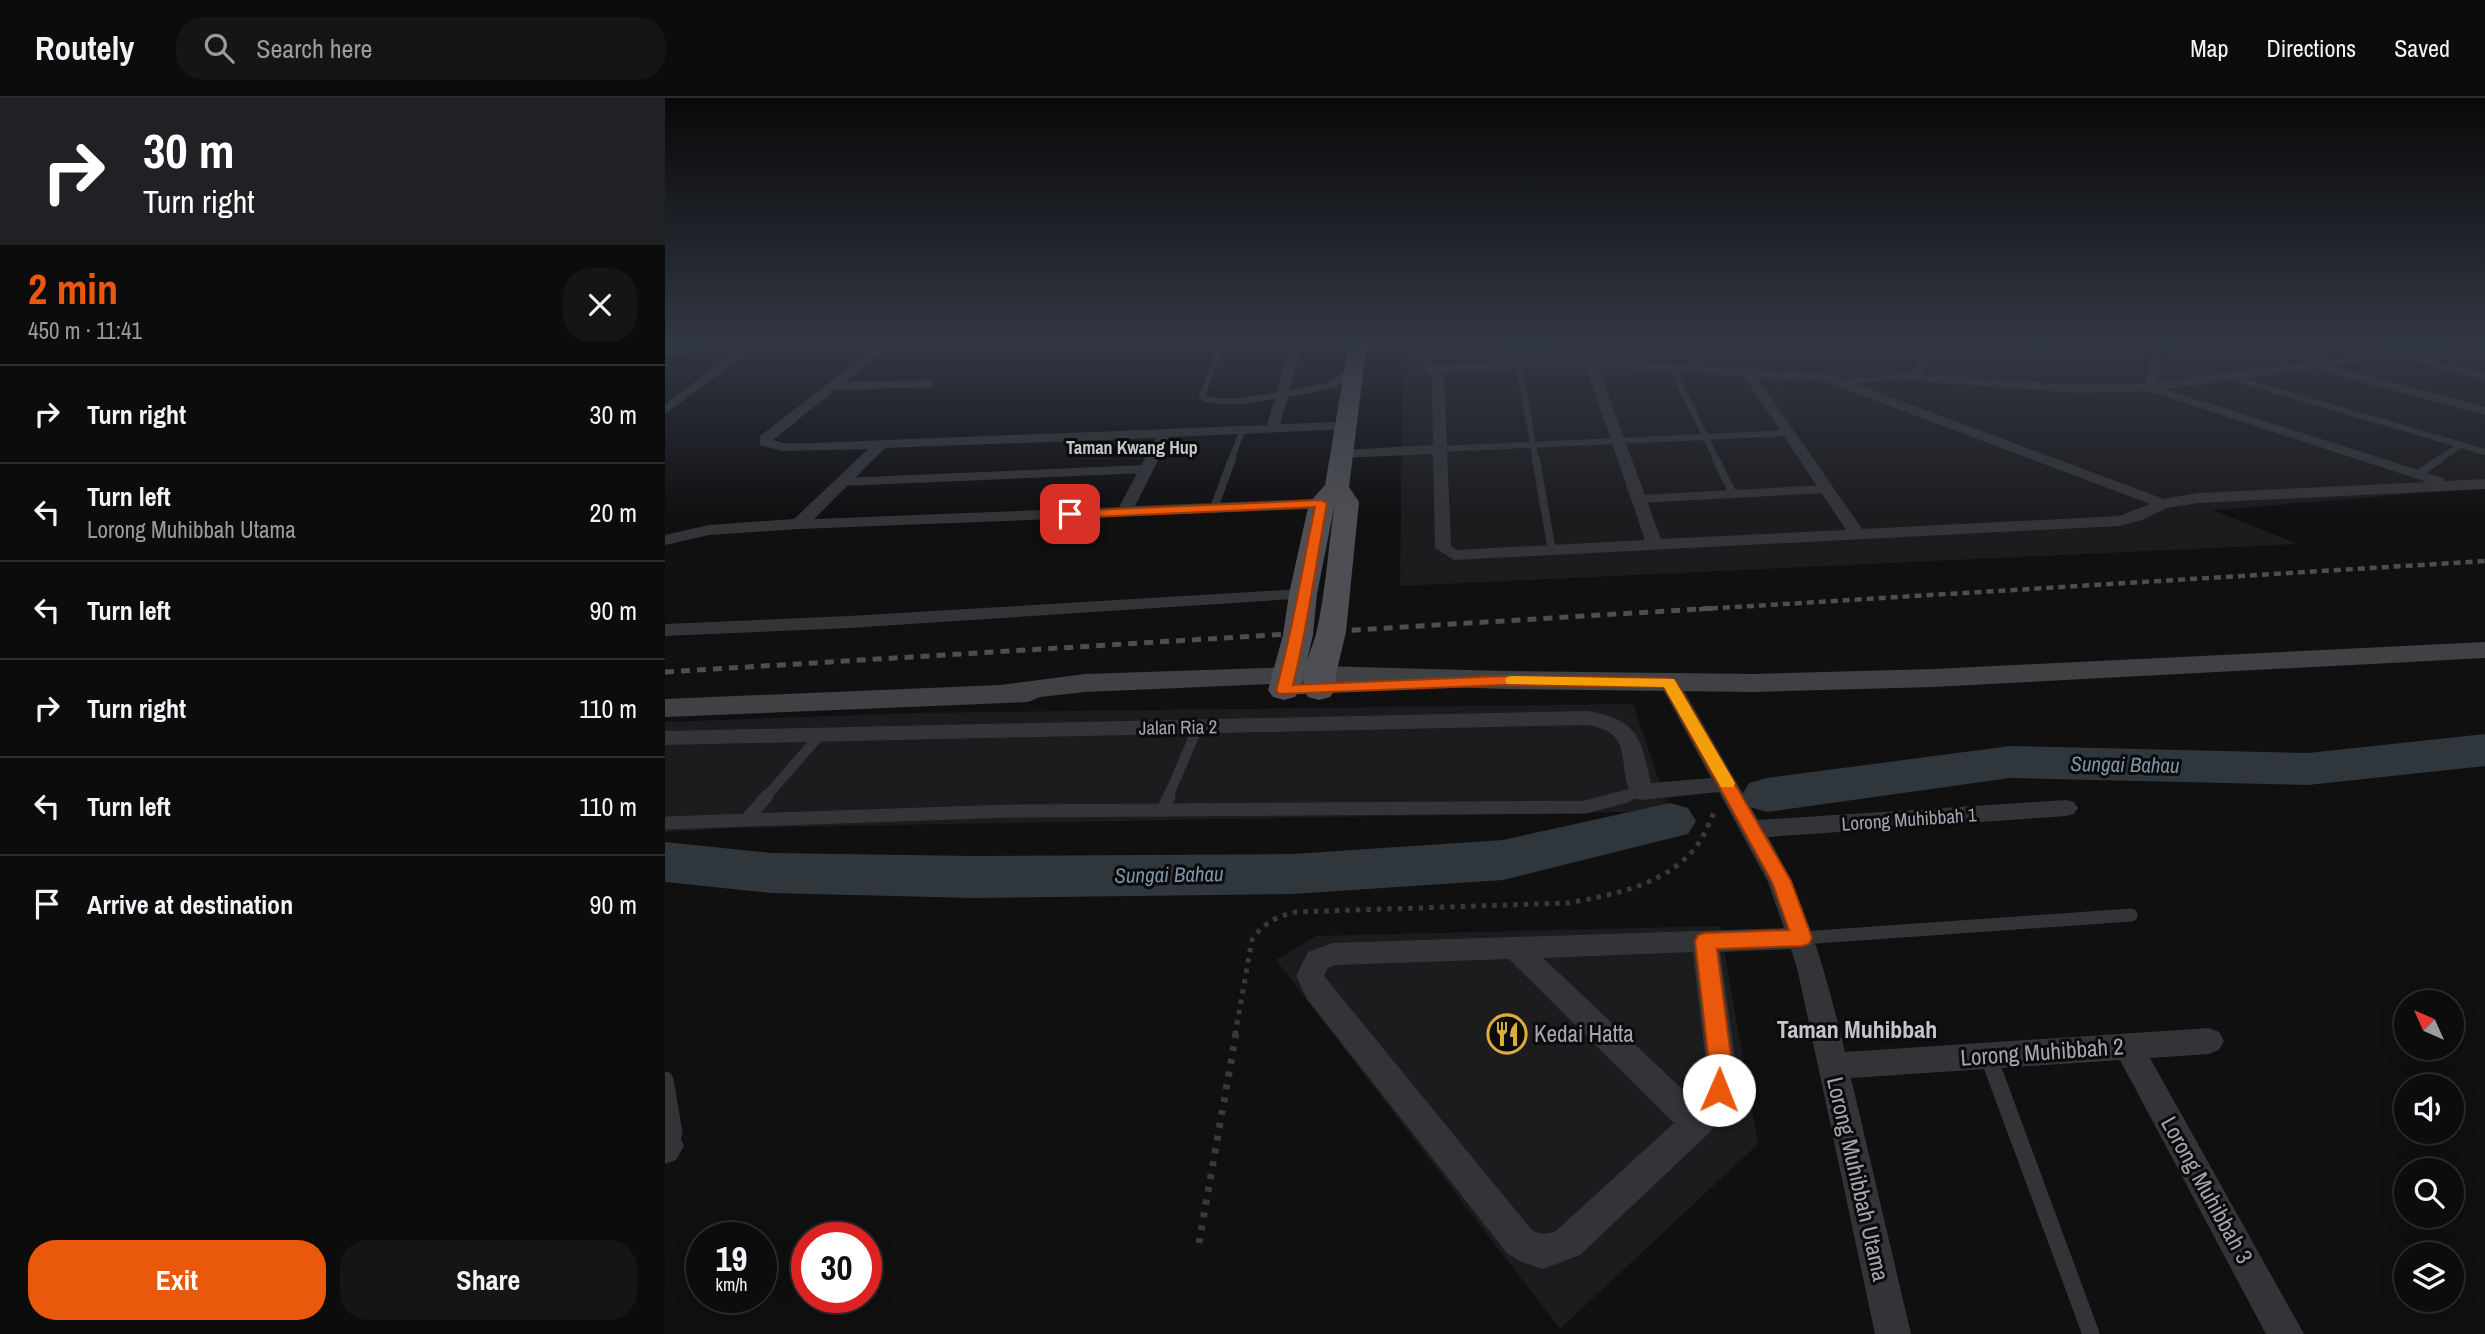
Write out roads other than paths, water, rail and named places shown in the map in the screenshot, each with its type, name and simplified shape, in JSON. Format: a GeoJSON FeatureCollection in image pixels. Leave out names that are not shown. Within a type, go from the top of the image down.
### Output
{"type":"FeatureCollection","features":[{"type":"Feature","properties":{"kind":"main road"},"geometry":{"type":"LineString","coordinates":[[1319,682],[1331,632],[1335,497],[1342,454],[1339,409],[1342,401]]}},
{"type":"Feature","properties":{"kind":"main road"},"geometry":{"type":"LineString","coordinates":[[1286,683],[1299,635],[1303,594],[1335,497]]}},
{"type":"Feature","properties":{"kind":"main road"},"geometry":{"type":"LineString","coordinates":[[665,708],[1008,692],[1319,682],[1669,682],[1933,678],[2485,650]]}},
{"type":"Feature","properties":{"kind":"street"},"geometry":{"type":"LineString","coordinates":[[812,401],[767,436],[765,442],[782,447],[1272,430],[1339,409]]}},
{"type":"Feature","properties":{"kind":"street"},"geometry":{"type":"LineString","coordinates":[[1272,430],[1282,401]]}},
{"type":"Feature","properties":{"kind":"street"},"geometry":{"type":"LineString","coordinates":[[1324,401],[1339,409]]}},
{"type":"Feature","properties":{"kind":"street"},"geometry":{"type":"LineString","coordinates":[[1440,401],[1445,551],[1460,556],[2119,521],[2136,517],[2163,504],[2198,498],[2485,484]]}},
{"type":"Feature","properties":{"kind":"street"},"geometry":{"type":"LineString","coordinates":[[1604,401],[1655,545]]}},
{"type":"Feature","properties":{"kind":"street"},"geometry":{"type":"LineString","coordinates":[[1767,401],[1858,535]]}},
{"type":"Feature","properties":{"kind":"street"},"geometry":{"type":"LineString","coordinates":[[1892,401],[2163,504]]}},
{"type":"Feature","properties":{"kind":"street"},"geometry":{"type":"LineString","coordinates":[[2185,401],[2453,486]]}},
{"type":"Feature","properties":{"kind":"street"},"geometry":{"type":"LineString","coordinates":[[2446,401],[2485,411]]}},
{"type":"Feature","properties":{"kind":"street"},"geometry":{"type":"LineString","coordinates":[[1124,513],[1165,434]]}},
{"type":"Feature","properties":{"kind":"street"},"geometry":{"type":"LineString","coordinates":[[799,524],[881,444]]}},
{"type":"Feature","properties":{"kind":"street"},"geometry":{"type":"LineString","coordinates":[[1342,454],[1441,449]]}},
{"type":"Feature","properties":{"kind":"street"},"geometry":{"type":"LineString","coordinates":[[665,540],[709,530],[799,524],[1124,513],[1335,497]]}},
{"type":"Feature","properties":{"kind":"street"},"geometry":{"type":"LineString","coordinates":[[665,630],[849,622],[1303,594]]}},
{"type":"Feature","properties":{"kind":"street","name":"Lorong Muhibbah Utama"},"geometry":{"type":"LineString","coordinates":[[1669,682],[1781,881],[1802,938],[1893,1334]]}},
{"type":"Feature","properties":{"kind":"street","name":"Jalan Ria 2"},"geometry":{"type":"LineString","coordinates":[[665,738],[1601,719],[1613,722],[1630,737],[1640,792]]}},
{"type":"Feature","properties":{"kind":"street"},"geometry":{"type":"LineString","coordinates":[[1640,792],[1727,785]]}},
{"type":"Feature","properties":{"kind":"street","name":"Lorong Muhibbah 1"},"geometry":{"type":"LineString","coordinates":[[1753,829],[2066,808]]}},
{"type":"Feature","properties":{"kind":"street"},"geometry":{"type":"LineString","coordinates":[[1705,941],[1722,1072],[1719,1090],[1711,1109],[1569,1243],[1556,1250],[1542,1252],[1530,1251],[1520,1241],[1317,991],[1310,976],[1318,960],[1333,954],[1514,947],[1705,941],[1802,938]]}},
{"type":"Feature","properties":{"kind":"street"},"geometry":{"type":"LineString","coordinates":[[1514,947],[1697,1124]]}},
{"type":"Feature","properties":{"kind":"street","name":"Lorong Muhibbah 2"},"geometry":{"type":"LineString","coordinates":[[1833,1066],[2209,1041]]}},
{"type":"Feature","properties":{"kind":"street","name":"Lorong Muhibbah 3"},"geometry":{"type":"LineString","coordinates":[[2128,1046],[2286,1334]]}},
{"type":"Feature","properties":{"kind":"lane"},"geometry":{"type":"LineString","coordinates":[[1526,401],[1552,551]]}},
{"type":"Feature","properties":{"kind":"lane"},"geometry":{"type":"LineString","coordinates":[[1688,401],[1733,494]]}},
{"type":"Feature","properties":{"kind":"lane"},"geometry":{"type":"LineString","coordinates":[[2310,401],[2485,452]]}},
{"type":"Feature","properties":{"kind":"lane"},"geometry":{"type":"LineString","coordinates":[[1213,508],[1242,431]]}},
{"type":"Feature","properties":{"kind":"lane"},"geometry":{"type":"LineString","coordinates":[[1441,449],[1789,433]]}},
{"type":"Feature","properties":{"kind":"lane"},"geometry":{"type":"LineString","coordinates":[[2417,475],[2462,445]]}},
{"type":"Feature","properties":{"kind":"lane"},"geometry":{"type":"LineString","coordinates":[[842,482],[1146,468]]}},
{"type":"Feature","properties":{"kind":"lane"},"geometry":{"type":"LineString","coordinates":[[1639,499],[1826,489]]}},
{"type":"Feature","properties":{"kind":"lane"},"geometry":{"type":"LineString","coordinates":[[1163,810],[1198,727]]}},
{"type":"Feature","properties":{"kind":"lane"},"geometry":{"type":"LineString","coordinates":[[748,818],[820,735]]}},
{"type":"Feature","properties":{"kind":"lane"},"geometry":{"type":"LineString","coordinates":[[665,823],[748,818],[1163,810],[1586,807],[1640,792]]}},
{"type":"Feature","properties":{"kind":"lane"},"geometry":{"type":"LineString","coordinates":[[1802,938],[2131,915]]}},
{"type":"Feature","properties":{"kind":"lane"},"geometry":{"type":"LineString","coordinates":[[1988,1056],[2091,1334]]}},
{"type":"Feature","properties":{"kind":"lane"},"geometry":{"type":"LineString","coordinates":[[665,1080],[674,1133],[667,1147]]}},
{"type":"Feature","properties":{"kind":"waterway","name":"Sungai Bahau"},"geometry":{"type":"LineString","coordinates":[[1767,795],[2010,762],[2308,769],[2485,750]]}},
{"type":"Feature","properties":{"kind":"waterway","name":"Sungai Bahau"},"geometry":{"type":"LineString","coordinates":[[665,862],[772,873],[973,877],[1292,874],[1503,860],[1670,821]]}},
{"type":"Feature","properties":{"kind":"railway"},"geometry":{"type":"LineString","coordinates":[[1687,610],[2485,561]]}},
{"type":"Feature","properties":{"kind":"railway"},"geometry":{"type":"LineString","coordinates":[[665,672],[1716,608]]}},
{"type":"Feature","properties":{"kind":"place","name":"Kedai Hatta"},"geometry":{"type":"Point","coordinates":[1507,1034]}},
{"type":"Feature","properties":{"kind":"district","name":"Taman Kwang Hup"},"geometry":{"type":"Point","coordinates":[1132,448]}},
{"type":"Feature","properties":{"kind":"district","name":"Taman Muhibbah"},"geometry":{"type":"Point","coordinates":[1857,1030]}}]}
